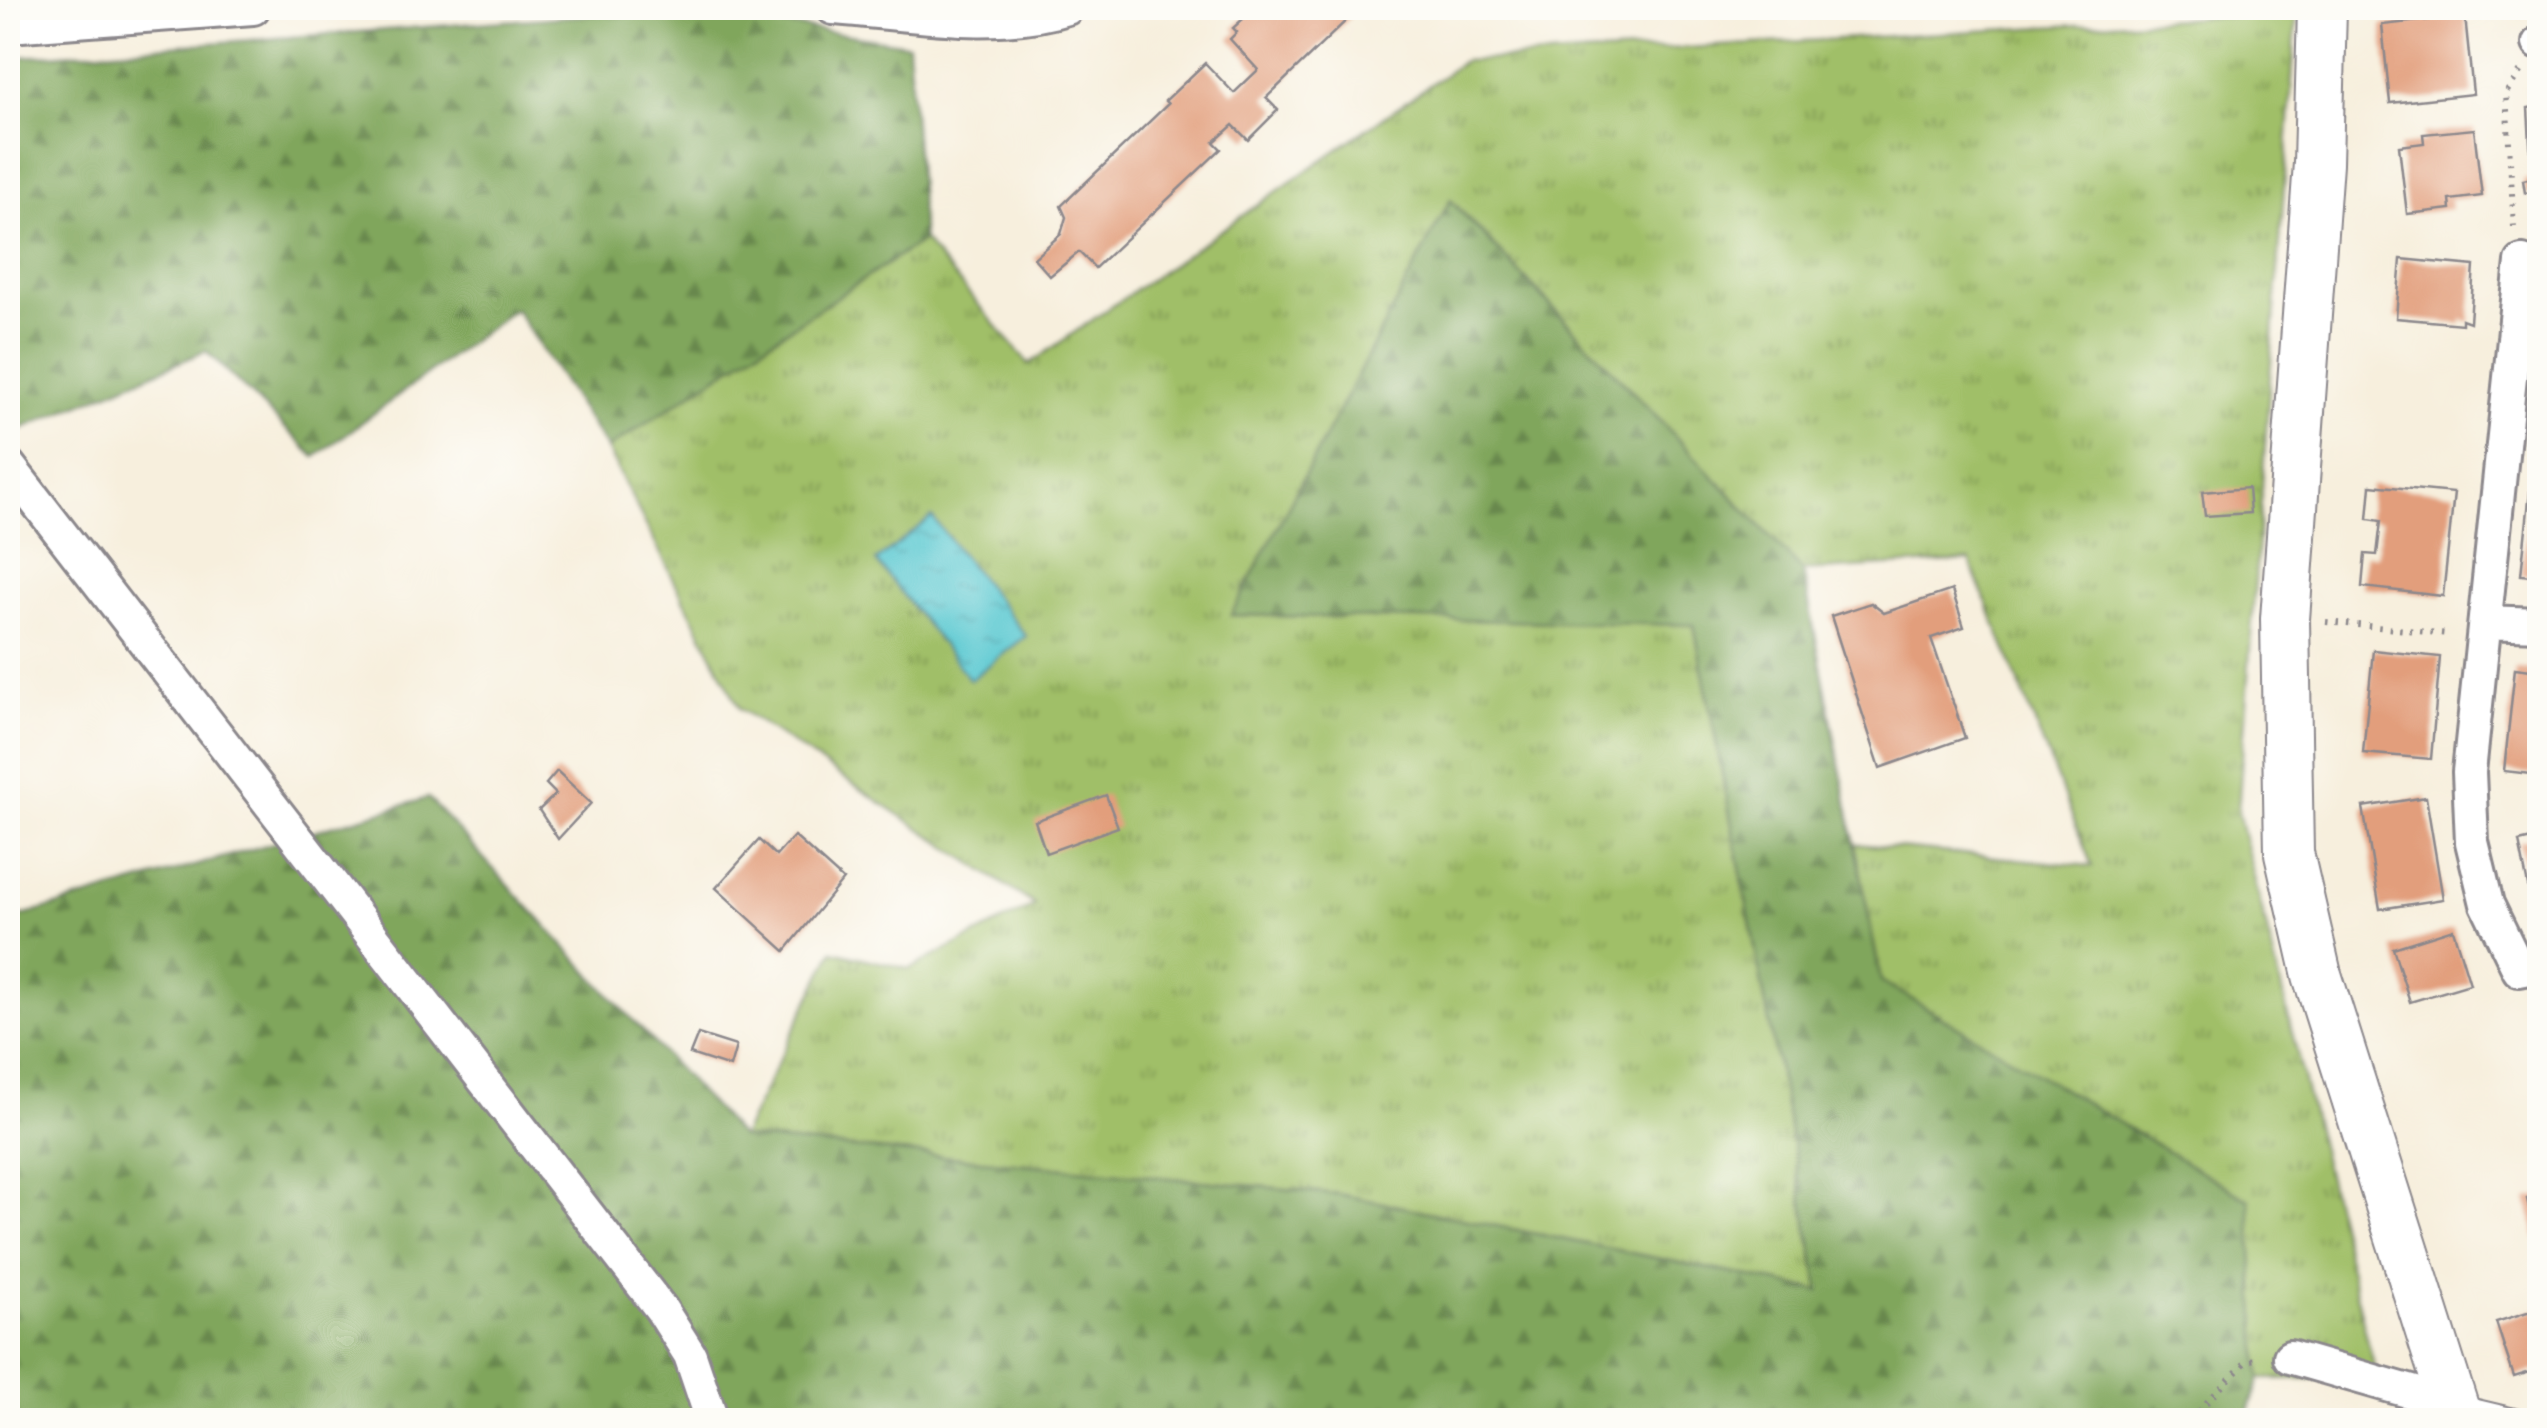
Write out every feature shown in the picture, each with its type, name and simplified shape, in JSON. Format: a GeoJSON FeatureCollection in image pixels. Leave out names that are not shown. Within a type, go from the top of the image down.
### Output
{"type":"FeatureCollection","features":[{"type":"Feature","properties":{"kind":"main road"},"geometry":{"type":"LineString","coordinates":[[2322,8],[2318,164],[2285,619],[2288,852],[2317,974],[2454,1412]]}},
{"type":"Feature","properties":{"kind":"street"},"geometry":{"type":"LineString","coordinates":[[8,26],[253,8]]}},
{"type":"Feature","properties":{"kind":"street"},"geometry":{"type":"LineString","coordinates":[[833,8],[972,18],[1017,17],[1067,8]]}},
{"type":"Feature","properties":{"kind":"street"},"geometry":{"type":"LineString","coordinates":[[2522,262],[2468,772],[2472,842],[2487,904],[2520,970],[2540,966]]}},
{"type":"Feature","properties":{"kind":"street"},"geometry":{"type":"LineString","coordinates":[[8,465],[661,1309],[690,1354],[712,1420]]}},
{"type":"Feature","properties":{"kind":"street"},"geometry":{"type":"LineString","coordinates":[[2484,629],[2540,624]]}},
{"type":"Feature","properties":{"kind":"street"},"geometry":{"type":"LineString","coordinates":[[2290,1357],[2454,1412]]}},
{"type":"Feature","properties":{"kind":"lane"},"geometry":{"type":"LineString","coordinates":[[2454,1412],[2522,1420]]}},
{"type":"Feature","properties":{"kind":"path"},"geometry":{"type":"LineString","coordinates":[[2522,262],[2515,234],[2506,93],[2539,43]]}},
{"type":"Feature","properties":{"kind":"path"},"geometry":{"type":"LineString","coordinates":[[2285,619],[2484,629]]}},
{"type":"Feature","properties":{"kind":"path"},"geometry":{"type":"LineString","coordinates":[[2194,1420],[2248,1360],[2290,1357]]}},
{"type":"Feature","properties":{"kind":"green space"},"geometry":{"type":"Polygon","coordinates":[[[679,8],[908,44],[923,240],[607,449],[515,309],[315,457],[206,351],[14,432],[8,426],[8,58],[679,8]]]}},
{"type":"Feature","properties":{"kind":"green space"},"geometry":{"type":"Polygon","coordinates":[[[2297,12],[2238,812],[2377,1378],[2260,1379],[2248,1200],[1881,981],[1855,844],[2092,866],[1970,561],[1803,571],[1451,200],[1232,615],[1694,624],[1820,1291],[1338,1194],[741,1137],[833,951],[909,969],[1035,905],[740,709],[607,449],[923,240],[1029,364],[1464,61],[2297,12]]]}},
{"type":"Feature","properties":{"kind":"green space"},"geometry":{"type":"Polygon","coordinates":[[[1450,200],[1803,571],[1881,981],[2249,1200],[2260,1379],[2246,1420],[8,1420],[8,920],[428,798],[741,1137],[1338,1194],[1820,1291],[1694,625],[1231,615],[1450,200]]]}},
{"type":"Feature","properties":{"kind":"water"},"geometry":{"type":"Polygon","coordinates":[[[932,517],[1026,636],[970,680],[876,561],[932,517]]]}},
{"type":"Feature","properties":{"kind":"building"},"geometry":{"type":"Polygon","coordinates":[[[1255,8],[1356,11],[1266,98],[1278,110],[1248,140],[1233,125],[1214,142],[1221,149],[1095,268],[1079,252],[1050,276],[1034,258],[1061,234],[1066,217],[1061,206],[1168,104],[1165,101],[1205,63],[1234,93],[1258,70],[1230,39],[1237,32],[1233,28],[1255,8]]]}},
{"type":"Feature","properties":{"kind":"building"},"geometry":{"type":"Polygon","coordinates":[[[2465,16],[2473,94],[2390,103],[2382,25],[2465,16]]]}},
{"type":"Feature","properties":{"kind":"building"},"geometry":{"type":"Polygon","coordinates":[[[2540,106],[2540,191],[2525,193],[2523,180],[2532,178],[2528,108],[2540,106]]]}},
{"type":"Feature","properties":{"kind":"building"},"geometry":{"type":"Polygon","coordinates":[[[2474,129],[2482,196],[2450,200],[2451,209],[2407,214],[2399,146],[2424,143],[2423,134],[2474,129]]]}},
{"type":"Feature","properties":{"kind":"building"},"geometry":{"type":"Polygon","coordinates":[[[2401,259],[2474,266],[2470,322],[2396,318],[2401,259]]]}},
{"type":"Feature","properties":{"kind":"building"},"geometry":{"type":"Polygon","coordinates":[[[2532,472],[2540,473],[2540,577],[2521,575],[2532,472]]]}},
{"type":"Feature","properties":{"kind":"building"},"geometry":{"type":"Polygon","coordinates":[[[2371,485],[2454,493],[2443,596],[2362,587],[2365,554],[2377,555],[2381,521],[2368,519],[2371,485]]]}},
{"type":"Feature","properties":{"kind":"building"},"geometry":{"type":"Polygon","coordinates":[[[2248,488],[2250,513],[2205,516],[2202,492],[2248,488]]]}},
{"type":"Feature","properties":{"kind":"building"},"geometry":{"type":"Polygon","coordinates":[[[1952,590],[1964,627],[1931,638],[1965,738],[1880,768],[1831,616],[1871,603],[1884,613],[1952,590]]]}},
{"type":"Feature","properties":{"kind":"building"},"geometry":{"type":"Polygon","coordinates":[[[2373,650],[2440,657],[2431,759],[2363,753],[2373,650]]]}},
{"type":"Feature","properties":{"kind":"building"},"geometry":{"type":"Polygon","coordinates":[[[2515,668],[2540,671],[2540,775],[2504,771],[2515,668]]]}},
{"type":"Feature","properties":{"kind":"building"},"geometry":{"type":"Polygon","coordinates":[[[557,771],[591,803],[558,839],[539,810],[556,794],[546,784],[557,771]]]}},
{"type":"Feature","properties":{"kind":"building"},"geometry":{"type":"Polygon","coordinates":[[[1106,795],[1118,827],[1046,853],[1035,821],[1106,795]]]}},
{"type":"Feature","properties":{"kind":"building"},"geometry":{"type":"Polygon","coordinates":[[[2426,797],[2443,899],[2380,909],[2363,807],[2426,797]]]}},
{"type":"Feature","properties":{"kind":"building"},"geometry":{"type":"Polygon","coordinates":[[[794,836],[843,880],[785,951],[716,888],[759,840],[776,856],[794,836]]]}},
{"type":"Feature","properties":{"kind":"building"},"geometry":{"type":"Polygon","coordinates":[[[2540,837],[2540,924],[2536,925],[2519,842],[2540,837]]]}},
{"type":"Feature","properties":{"kind":"building"},"geometry":{"type":"Polygon","coordinates":[[[2453,929],[2470,984],[2410,1002],[2393,948],[2453,929]]]}},
{"type":"Feature","properties":{"kind":"building"},"geometry":{"type":"Polygon","coordinates":[[[698,1034],[736,1046],[730,1067],[690,1054],[698,1034]]]}},
{"type":"Feature","properties":{"kind":"building"},"geometry":{"type":"Polygon","coordinates":[[[2540,1196],[2540,1238],[2536,1238],[2527,1199],[2540,1196]]]}},
{"type":"Feature","properties":{"kind":"building"},"geometry":{"type":"Polygon","coordinates":[[[2540,1308],[2540,1369],[2514,1377],[2496,1322],[2540,1308]]]}}]}
